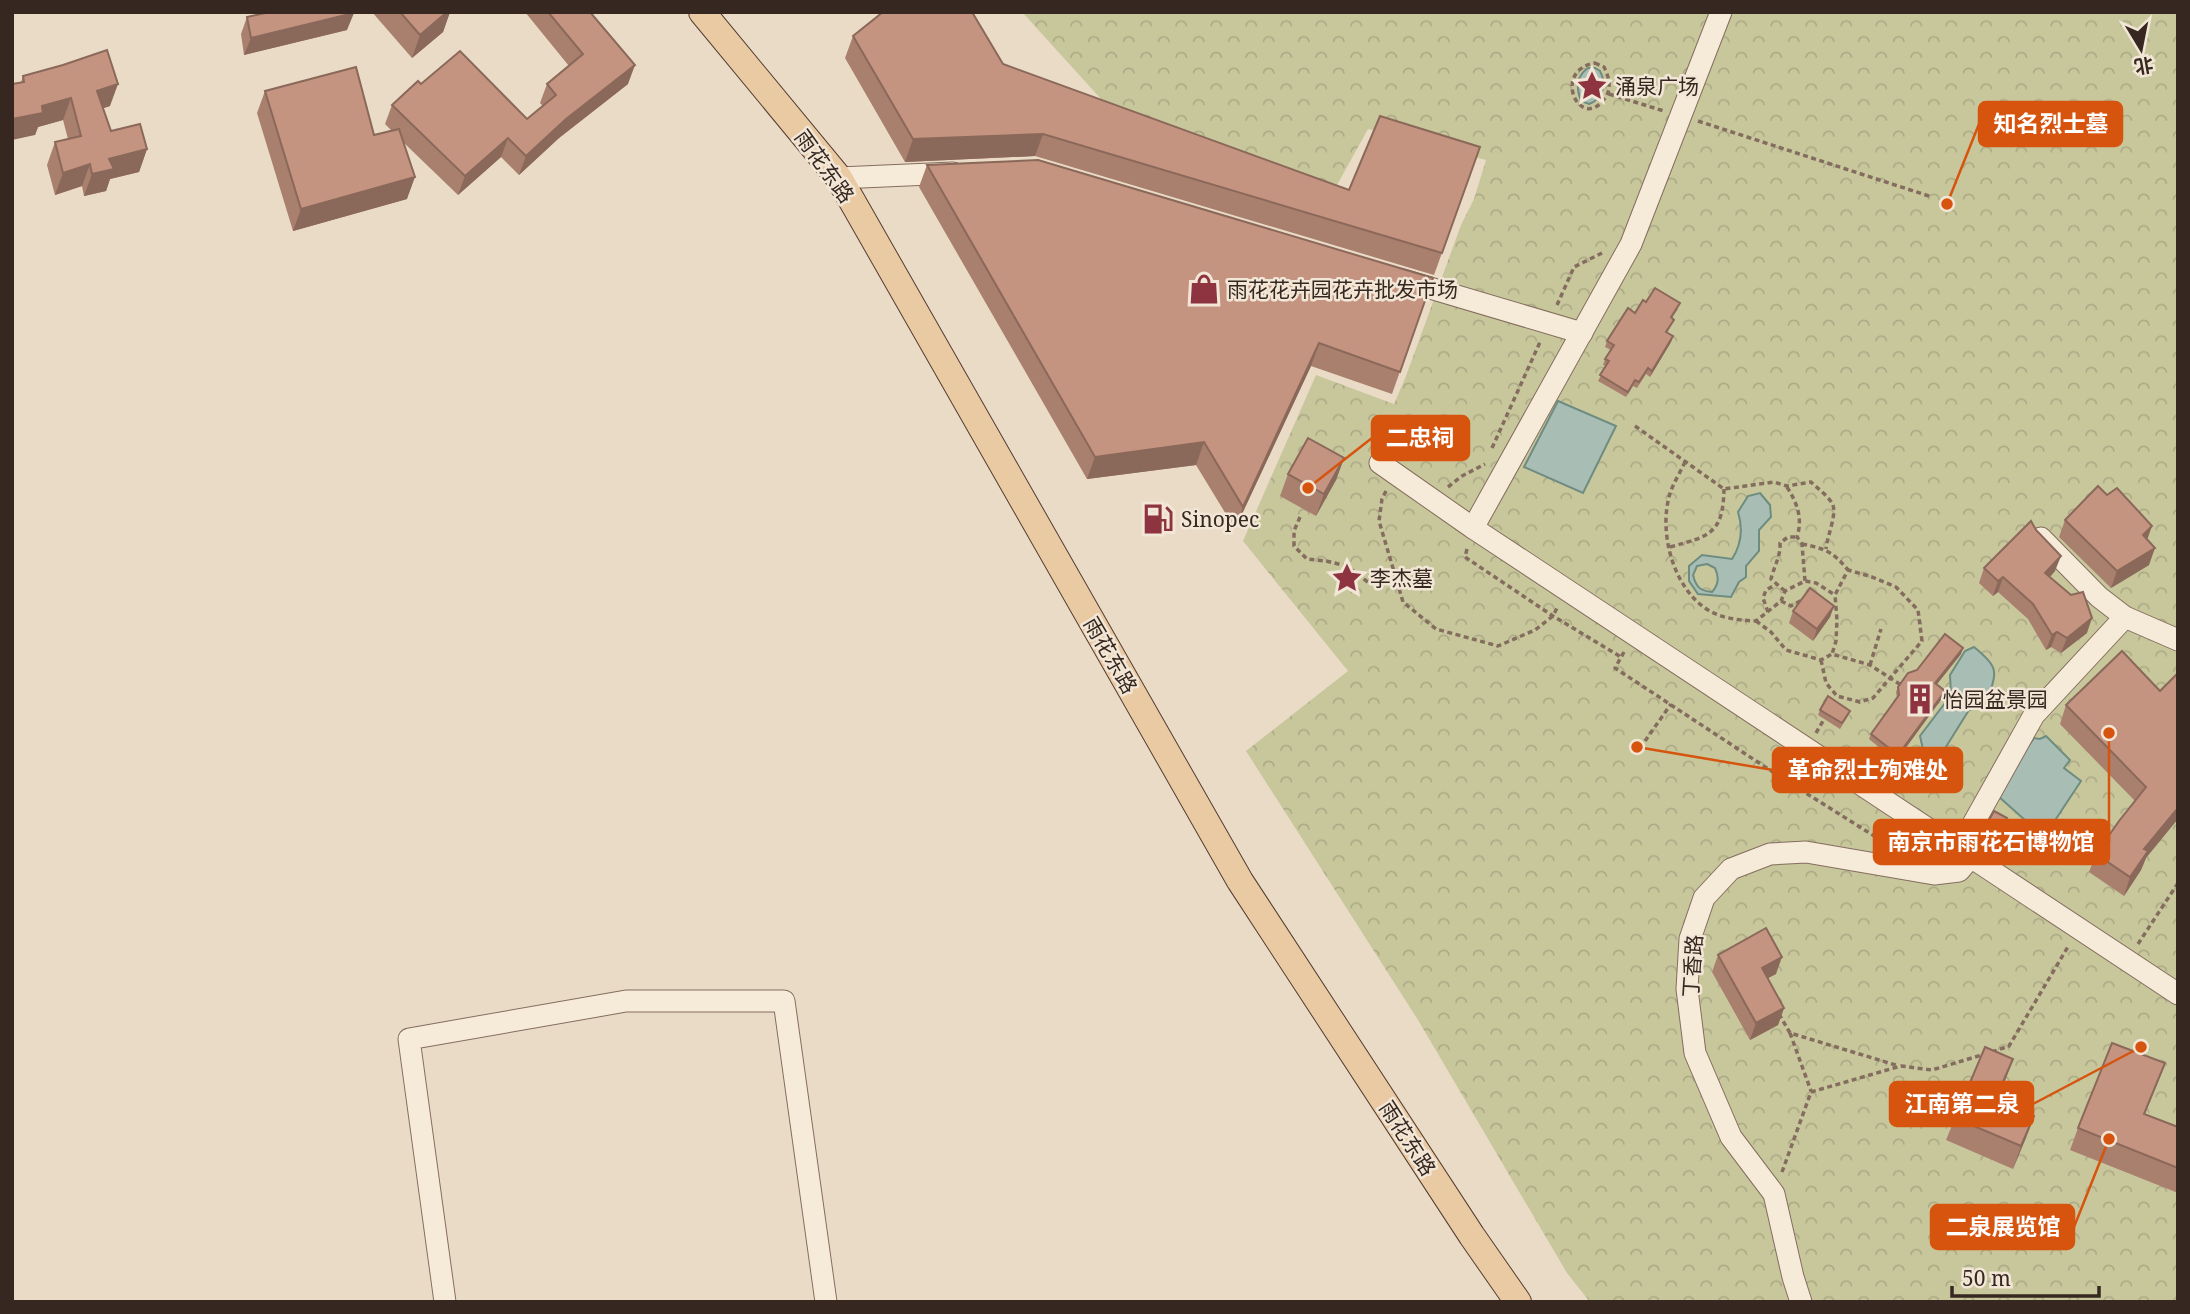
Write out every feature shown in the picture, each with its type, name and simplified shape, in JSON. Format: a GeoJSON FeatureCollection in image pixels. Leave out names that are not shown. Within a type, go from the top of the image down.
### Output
{"type":"FeatureCollection","features":[{"type":"Feature","properties":{"kind":"main road","name":"雨花东路"},"geometry":{"type":"LineString","coordinates":[[702,12],[839,178],[1240,881],[1518,1302]]}},
{"type":"Feature","properties":{"kind":"street"},"geometry":{"type":"LineString","coordinates":[[1473,528],[1494,468],[1582,332],[1631,244],[1723,14]]}},
{"type":"Feature","properties":{"kind":"street"},"geometry":{"type":"LineString","coordinates":[[839,178],[976,172]]}},
{"type":"Feature","properties":{"kind":"street"},"geometry":{"type":"LineString","coordinates":[[1385,274],[1582,332]]}},
{"type":"Feature","properties":{"kind":"street"},"geometry":{"type":"LineString","coordinates":[[1388,469],[1634,635],[2178,993]]}},
{"type":"Feature","properties":{"kind":"street"},"geometry":{"type":"LineString","coordinates":[[2040,536],[2099,597],[2125,617],[2178,640]]}},
{"type":"Feature","properties":{"kind":"street"},"geometry":{"type":"LineString","coordinates":[[1965,853],[2034,715],[2125,617]]}},
{"type":"Feature","properties":{"kind":"street","name":"丁香路"},"geometry":{"type":"LineString","coordinates":[[1801,1302],[1774,1194],[1731,1137],[1695,1053],[1687,989],[1690,939],[1704,898],[1731,869],[1770,854],[1806,852],[1934,874],[1959,871],[1965,853]]}},
{"type":"Feature","properties":{"kind":"street"},"geometry":{"type":"LineString","coordinates":[[445,1302],[409,1039],[626,1001],[784,1001],[826,1302]]}},
{"type":"Feature","properties":{"kind":"path"},"geometry":{"type":"LineString","coordinates":[[1595,63],[1604,67],[1608,75],[1609,94],[1593,109],[1583,108],[1577,103],[1573,93],[1575,73],[1584,65],[1595,63]]}},
{"type":"Feature","properties":{"kind":"path"},"geometry":{"type":"LineString","coordinates":[[1609,94],[1932,197]]}},
{"type":"Feature","properties":{"kind":"path"},"geometry":{"type":"LineString","coordinates":[[1436,502],[1441,493],[1462,477],[1494,468],[1549,323],[1574,267],[1607,250]]}},
{"type":"Feature","properties":{"kind":"path"},"geometry":{"type":"LineString","coordinates":[[1635,426],[1724,489],[1774,482],[1787,486],[1811,482],[1832,503],[1835,513],[1826,537],[1826,549]]}},
{"type":"Feature","properties":{"kind":"path"},"geometry":{"type":"LineString","coordinates":[[1685,462],[1669,497],[1666,531],[1678,576],[1690,596],[1710,611],[1735,620],[1756,621],[1771,632],[1786,650],[1821,660],[1832,654],[1836,641],[1835,595],[1848,570]]}},
{"type":"Feature","properties":{"kind":"path"},"geometry":{"type":"LineString","coordinates":[[1388,469],[1379,522],[1403,602],[1436,629],[1498,646],[1535,630],[1553,617],[1566,589]]}},
{"type":"Feature","properties":{"kind":"path"},"geometry":{"type":"LineString","coordinates":[[1787,486],[1797,503],[1800,516],[1797,537]]}},
{"type":"Feature","properties":{"kind":"path"},"geometry":{"type":"LineString","coordinates":[[1670,547],[1699,539],[1718,527],[1724,511],[1724,489]]}},
{"type":"Feature","properties":{"kind":"path"},"geometry":{"type":"LineString","coordinates":[[1300,517],[1294,531],[1294,546],[1307,559],[1347,566],[1369,583],[1394,572]]}},
{"type":"Feature","properties":{"kind":"path"},"geometry":{"type":"LineString","coordinates":[[1473,528],[1465,557],[1553,617],[1621,657]]}},
{"type":"Feature","properties":{"kind":"path"},"geometry":{"type":"LineString","coordinates":[[1785,591],[1771,579],[1774,565],[1781,553],[1780,543],[1788,537],[1797,537]]}},
{"type":"Feature","properties":{"kind":"path"},"geometry":{"type":"LineString","coordinates":[[1797,537],[1802,544],[1805,581]]}},
{"type":"Feature","properties":{"kind":"path"},"geometry":{"type":"LineString","coordinates":[[1802,544],[1826,549],[1848,570],[1896,587],[1918,610],[1922,641],[1873,698],[1860,702],[1838,696],[1826,683],[1821,660]]}},
{"type":"Feature","properties":{"kind":"path"},"geometry":{"type":"LineString","coordinates":[[1756,621],[1781,601],[1785,591],[1805,581],[1816,583],[1835,595]]}},
{"type":"Feature","properties":{"kind":"path"},"geometry":{"type":"LineString","coordinates":[[1768,612],[1763,598],[1766,590],[1777,584]]}},
{"type":"Feature","properties":{"kind":"path"},"geometry":{"type":"LineString","coordinates":[[1781,601],[1791,606],[1806,598]]}},
{"type":"Feature","properties":{"kind":"path"},"geometry":{"type":"LineString","coordinates":[[1827,613],[1837,620]]}},
{"type":"Feature","properties":{"kind":"path"},"geometry":{"type":"LineString","coordinates":[[1870,665],[1881,629]]}},
{"type":"Feature","properties":{"kind":"path"},"geometry":{"type":"LineString","coordinates":[[1634,635],[1615,668],[1888,845]]}},
{"type":"Feature","properties":{"kind":"path"},"geometry":{"type":"LineString","coordinates":[[1832,654],[1870,665],[1901,685]]}},
{"type":"Feature","properties":{"kind":"path"},"geometry":{"type":"LineString","coordinates":[[1832,706],[1838,696]]}},
{"type":"Feature","properties":{"kind":"path"},"geometry":{"type":"LineString","coordinates":[[1645,741],[1671,704]]}},
{"type":"Feature","properties":{"kind":"path"},"geometry":{"type":"LineString","coordinates":[[1785,780],[1828,713]]}},
{"type":"Feature","properties":{"kind":"path"},"geometry":{"type":"LineString","coordinates":[[2128,961],[2178,883]]}},
{"type":"Feature","properties":{"kind":"path"},"geometry":{"type":"LineString","coordinates":[[1790,1033],[1901,1066],[1932,1070],[2009,1046],[2078,928]]}},
{"type":"Feature","properties":{"kind":"path"},"geometry":{"type":"LineString","coordinates":[[1774,1194],[1811,1092],[1790,1033],[1778,1012]]}},
{"type":"Feature","properties":{"kind":"path"},"geometry":{"type":"LineString","coordinates":[[1811,1092],[1901,1066]]}},
{"type":"Feature","properties":{"kind":"green space"},"geometry":{"type":"Polygon","coordinates":[[[1022,12],[2178,12],[2178,1302],[1590,1302],[1567,1273],[1418,1020],[1246,751],[1348,671],[1243,541],[1316,375],[1394,404],[1461,225],[1474,199],[1486,160],[1368,129],[1331,196],[1111,110],[1022,12]]]}},
{"type":"Feature","properties":{"kind":"shaded area"},"geometry":{"type":"Polygon","coordinates":[[[1588,68],[1600,71],[1603,81],[1598,99],[1589,104],[1581,101],[1578,91],[1579,79],[1588,68]]]}},
{"type":"Feature","properties":{"kind":"shaded area"},"geometry":{"type":"Polygon","coordinates":[[[1558,401],[1616,426],[1583,493],[1524,467],[1558,401]]]}},
{"type":"Feature","properties":{"kind":"shaded area"},"geometry":{"type":"Polygon","coordinates":[[[1760,493],[1770,505],[1771,517],[1759,530],[1759,551],[1746,566],[1746,577],[1739,582],[1731,597],[1698,594],[1689,581],[1689,566],[1702,555],[1732,559],[1740,536],[1738,512],[1748,496],[1760,493]],[[1707,564],[1697,566],[1693,575],[1697,585],[1712,592],[1718,580],[1715,568],[1707,564]]]}},
{"type":"Feature","properties":{"kind":"shaded area"},"geometry":{"type":"Polygon","coordinates":[[[1974,647],[1989,661],[1994,671],[1987,703],[1969,710],[1939,758],[1920,771],[1916,767],[1924,754],[1920,736],[1951,695],[1950,675],[1965,651],[1974,647]]]}},
{"type":"Feature","properties":{"kind":"shaded area"},"geometry":{"type":"Polygon","coordinates":[[[2046,736],[2070,760],[2064,768],[2081,781],[2044,837],[1998,796],[2034,738],[2046,736]]]}},
{"type":"Feature","properties":{"kind":"building"},"geometry":{"type":"Polygon","coordinates":[[[270,12],[354,13],[251,38],[247,17],[270,12]]]}},
{"type":"Feature","properties":{"kind":"building"},"geometry":{"type":"Polygon","coordinates":[[[400,12],[447,12],[420,35],[400,12]]]}},
{"type":"Feature","properties":{"kind":"building"},"geometry":{"type":"Polygon","coordinates":[[[548,12],[590,12],[635,65],[566,119],[526,156],[508,138],[465,176],[392,105],[418,81],[421,84],[460,51],[527,119],[556,95],[547,84],[583,54],[548,12]]]}},
{"type":"Feature","properties":{"kind":"building"},"geometry":{"type":"Polygon","coordinates":[[[883,12],[972,12],[1003,64],[1349,190],[1380,116],[1480,147],[1442,253],[1043,134],[913,139],[853,36],[883,12]]]}},
{"type":"Feature","properties":{"kind":"building"},"geometry":{"type":"Polygon","coordinates":[[[107,50],[118,84],[97,91],[111,131],[140,124],[147,149],[109,159],[114,169],[92,174],[90,164],[63,173],[55,142],[81,136],[71,98],[42,106],[43,113],[12,119],[12,84],[24,82],[23,76],[107,50]]]}},
{"type":"Feature","properties":{"kind":"building"},"geometry":{"type":"Polygon","coordinates":[[[356,67],[374,135],[399,129],[415,177],[301,209],[265,91],[356,67]]]}},
{"type":"Feature","properties":{"kind":"building"},"geometry":{"type":"Polygon","coordinates":[[[1038,160],[1433,278],[1400,372],[1319,343],[1243,507],[1204,442],[1095,457],[927,165],[1038,160]]]}},
{"type":"Feature","properties":{"kind":"building"},"geometry":{"type":"Polygon","coordinates":[[[1655,288],[1680,303],[1666,332],[1673,336],[1652,371],[1648,368],[1639,382],[1635,380],[1628,392],[1600,375],[1609,361],[1605,359],[1614,345],[1607,341],[1628,308],[1635,313],[1655,288]]]}},
{"type":"Feature","properties":{"kind":"building"},"geometry":{"type":"Polygon","coordinates":[[[1308,438],[1344,458],[1324,494],[1288,474],[1308,438]]]}},
{"type":"Feature","properties":{"kind":"building"},"geometry":{"type":"Polygon","coordinates":[[[2098,486],[2107,495],[2117,488],[2152,526],[2143,535],[2155,548],[2117,571],[2065,520],[2098,486]]]}},
{"type":"Feature","properties":{"kind":"building"},"geometry":{"type":"Polygon","coordinates":[[[2031,521],[2061,556],[2045,573],[2071,595],[2083,592],[2092,618],[2067,638],[2057,632],[2052,635],[2033,604],[2003,577],[1998,581],[1984,568],[2031,521]]]}},
{"type":"Feature","properties":{"kind":"building"},"geometry":{"type":"Polygon","coordinates":[[[1810,588],[1834,606],[1817,629],[1793,611],[1810,588]]]}},
{"type":"Feature","properties":{"kind":"building","name":"怡园盆景园"},"geometry":{"type":"Polygon","coordinates":[[[1945,634],[1963,648],[1935,683],[1945,691],[1898,755],[1871,734],[1899,695],[1898,687],[1908,673],[1917,670],[1945,634]]]}},
{"type":"Feature","properties":{"kind":"building"},"geometry":{"type":"Polygon","coordinates":[[[2122,651],[2160,691],[2178,673],[2178,808],[2144,849],[2148,851],[2130,877],[2096,854],[2146,787],[2066,705],[2122,651]]]}},
{"type":"Feature","properties":{"kind":"building"},"geometry":{"type":"Polygon","coordinates":[[[1828,696],[1850,711],[1842,723],[1820,710],[1828,696]]]}},
{"type":"Feature","properties":{"kind":"building"},"geometry":{"type":"Polygon","coordinates":[[[1994,811],[2007,818],[1997,836],[1984,829],[1994,811]]]}},
{"type":"Feature","properties":{"kind":"building"},"geometry":{"type":"Polygon","coordinates":[[[1766,928],[1782,957],[1762,968],[1784,1008],[1756,1023],[1718,955],[1766,928]]]}},
{"type":"Feature","properties":{"kind":"building"},"geometry":{"type":"Polygon","coordinates":[[[2112,1043],[2165,1063],[2144,1114],[2178,1127],[2178,1168],[2078,1128],[2112,1043]]]}},
{"type":"Feature","properties":{"kind":"building"},"geometry":{"type":"Polygon","coordinates":[[[1985,1047],[2013,1059],[1995,1100],[2034,1116],[2021,1146],[1955,1118],[1985,1047]]]}},
{"type":"Feature","properties":{"kind":"place","name":"涌泉广场"},"geometry":{"type":"Point","coordinates":[1592,86]}},
{"type":"Feature","properties":{"kind":"place","name":"知名烈士墓"},"geometry":{"type":"Point","coordinates":[1947,204]}},
{"type":"Feature","properties":{"kind":"place","name":"雨花花卉园花卉批发市场"},"geometry":{"type":"Point","coordinates":[1204,289]}},
{"type":"Feature","properties":{"kind":"place","name":"二忠祠"},"geometry":{"type":"Point","coordinates":[1308,488]}},
{"type":"Feature","properties":{"kind":"place","name":"Sinopec"},"geometry":{"type":"Point","coordinates":[1158,519]}},
{"type":"Feature","properties":{"kind":"place","name":"李杰墓"},"geometry":{"type":"Point","coordinates":[1347,578]}},
{"type":"Feature","properties":{"kind":"place","name":"怡园盆景园"},"geometry":{"type":"Point","coordinates":[1920,699]}},
{"type":"Feature","properties":{"kind":"place","name":"南京市雨花石博物馆"},"geometry":{"type":"Point","coordinates":[2109,733]}},
{"type":"Feature","properties":{"kind":"place","name":"革命烈士殉难处"},"geometry":{"type":"Point","coordinates":[1637,747]}},
{"type":"Feature","properties":{"kind":"place","name":"江南第二泉"},"geometry":{"type":"Point","coordinates":[2141,1047]}},
{"type":"Feature","properties":{"kind":"place","name":"二泉展览馆"},"geometry":{"type":"Point","coordinates":[2109,1139]}}]}
